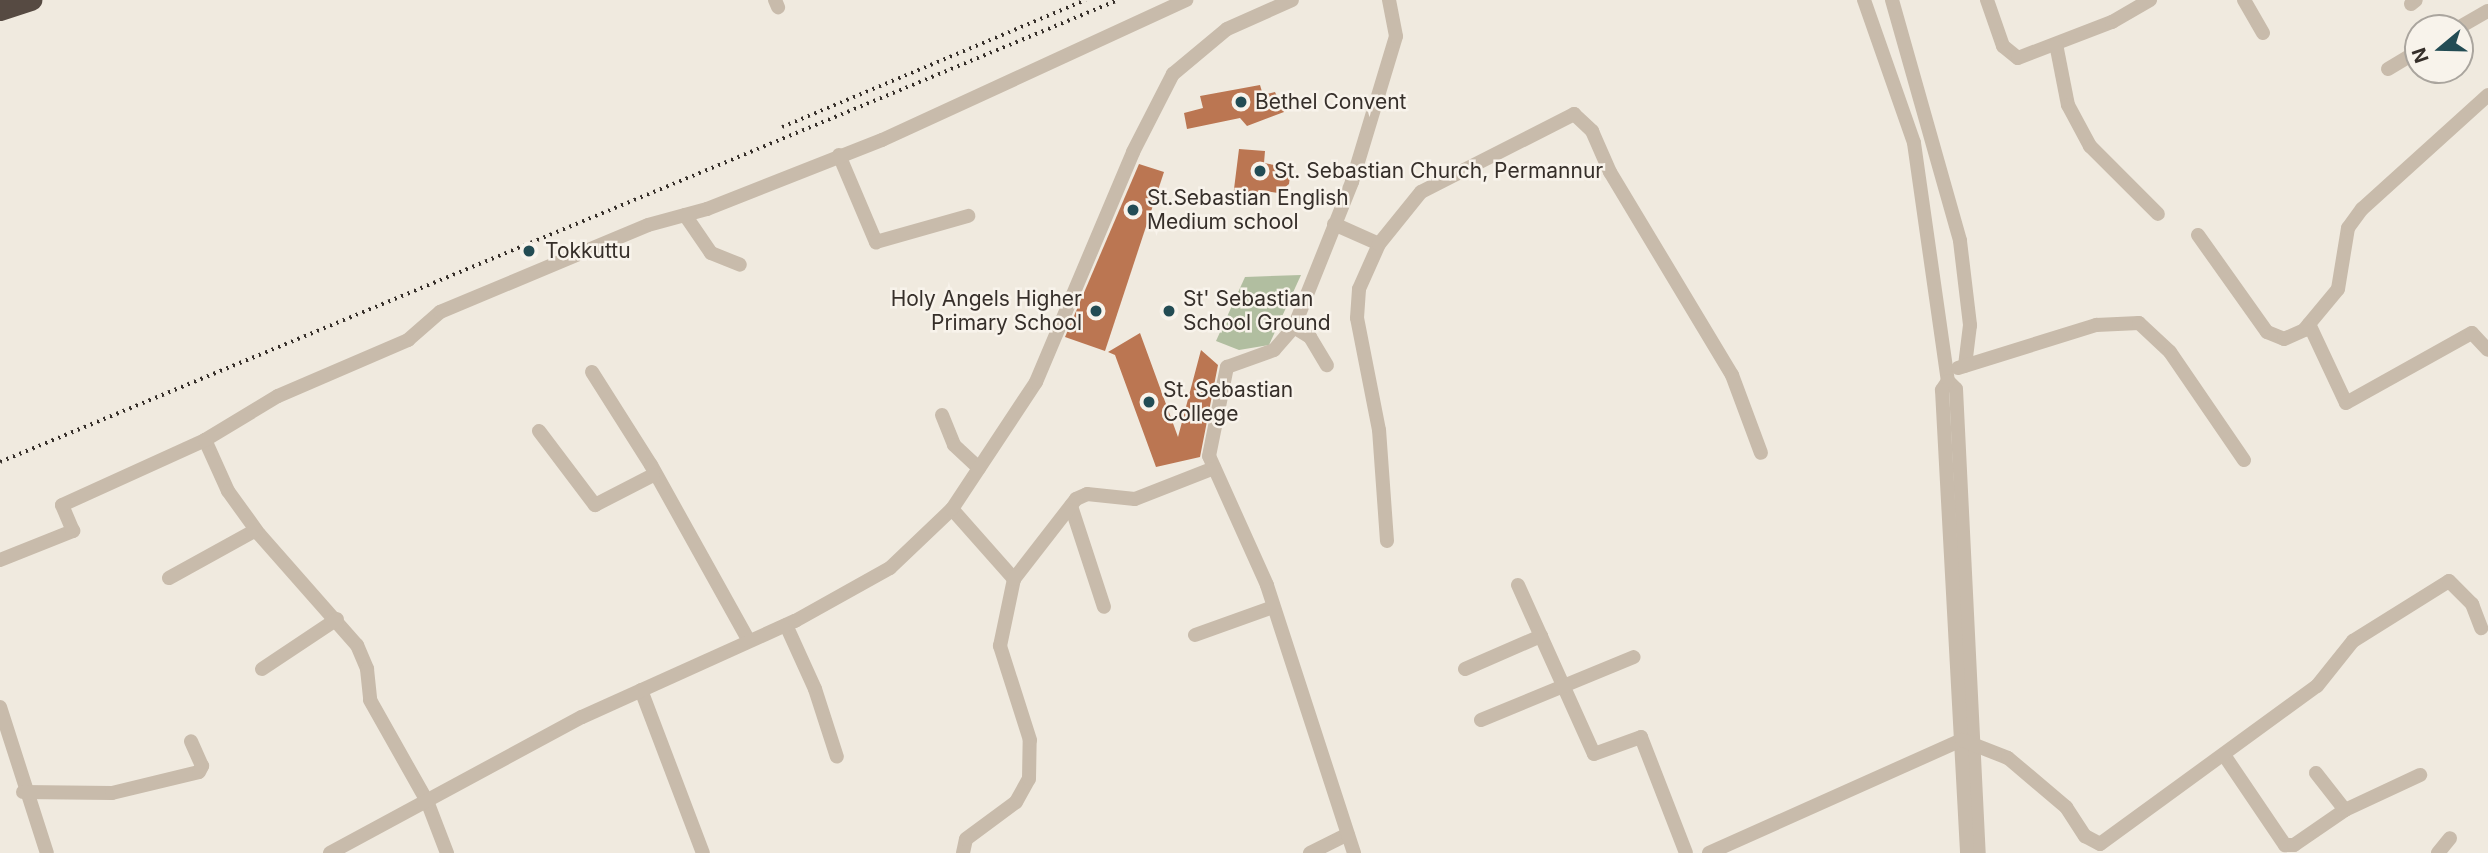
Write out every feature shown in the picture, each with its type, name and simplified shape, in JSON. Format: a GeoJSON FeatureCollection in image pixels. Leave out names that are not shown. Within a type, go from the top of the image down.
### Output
{"type":"FeatureCollection","features":[{"type":"Feature","properties":{"kind":"highway"},"geometry":{"type":"LineString","coordinates":[[0,10],[31,0]]}},
{"type":"Feature","properties":{"kind":"street"},"geometry":{"type":"LineString","coordinates":[[0,560],[73,531],[62,505],[205,440],[278,396],[408,340],[440,312],[648,225],[685,215],[839,155],[1186,0]]}},
{"type":"Feature","properties":{"kind":"street"},"geometry":{"type":"LineString","coordinates":[[330,853],[641,690],[786,625],[890,568],[952,509],[1036,382],[1133,152],[1173,74],[1227,29],[1292,0]]}},
{"type":"Feature","properties":{"kind":"street"},"geometry":{"type":"LineString","coordinates":[[1354,853],[1273,607],[1209,456],[1227,367],[1274,350],[1294,327],[1334,224],[1396,36],[1389,0]]}},
{"type":"Feature","properties":{"kind":"street"},"geometry":{"type":"LineString","coordinates":[[1864,0],[1914,143],[1948,376],[1956,389],[1968,740],[1967,853]]}},
{"type":"Feature","properties":{"kind":"street"},"geometry":{"type":"LineString","coordinates":[[1892,0],[1960,241],[1970,325],[1965,366]]}},
{"type":"Feature","properties":{"kind":"street"},"geometry":{"type":"LineString","coordinates":[[1987,0],[2003,46],[2018,58],[2056,44],[2150,0]]}},
{"type":"Feature","properties":{"kind":"street"},"geometry":{"type":"LineString","coordinates":[[2244,0],[2263,33]]}},
{"type":"Feature","properties":{"kind":"street"},"geometry":{"type":"LineString","coordinates":[[2056,44],[2068,105],[2090,146],[2158,214]]}},
{"type":"Feature","properties":{"kind":"street"},"geometry":{"type":"LineString","coordinates":[[2388,69],[2404,59]]}},
{"type":"Feature","properties":{"kind":"street"},"geometry":{"type":"LineString","coordinates":[[2198,235],[2267,332],[2284,339],[2309,324],[2338,289],[2348,228],[2362,209],[2488,95]]}},
{"type":"Feature","properties":{"kind":"street"},"geometry":{"type":"LineString","coordinates":[[1387,541],[1379,430],[1357,318],[1359,289],[1379,244],[1421,192],[1574,114],[1583,118],[1610,172],[1732,375],[1760,453]]}},
{"type":"Feature","properties":{"kind":"street"},"geometry":{"type":"LineString","coordinates":[[839,155],[876,242],[968,216]]}},
{"type":"Feature","properties":{"kind":"street"},"geometry":{"type":"LineString","coordinates":[[685,215],[711,253],[740,265]]}},
{"type":"Feature","properties":{"kind":"street"},"geometry":{"type":"LineString","coordinates":[[1334,224],[1379,244]]}},
{"type":"Feature","properties":{"kind":"street"},"geometry":{"type":"LineString","coordinates":[[1948,376],[1965,366],[2096,325],[2139,323],[2170,352],[2244,460]]}},
{"type":"Feature","properties":{"kind":"street"},"geometry":{"type":"LineString","coordinates":[[2309,324],[2346,403],[2472,333],[2488,349]]}},
{"type":"Feature","properties":{"kind":"street"},"geometry":{"type":"LineString","coordinates":[[1294,327],[1310,337],[1327,365]]}},
{"type":"Feature","properties":{"kind":"street"},"geometry":{"type":"LineString","coordinates":[[592,372],[749,641]]}},
{"type":"Feature","properties":{"kind":"street"},"geometry":{"type":"LineString","coordinates":[[942,415],[954,444],[979,468]]}},
{"type":"Feature","properties":{"kind":"street"},"geometry":{"type":"LineString","coordinates":[[539,431],[596,505],[653,475]]}},
{"type":"Feature","properties":{"kind":"street"},"geometry":{"type":"LineString","coordinates":[[205,440],[228,491],[256,530],[337,619],[357,645],[368,669],[370,700],[428,800],[447,853]]}},
{"type":"Feature","properties":{"kind":"street"},"geometry":{"type":"LineString","coordinates":[[963,853],[966,839],[1016,802],[1029,779],[1030,740],[1000,646],[1014,579],[1071,506],[1087,494],[1135,499],[1214,468]]}},
{"type":"Feature","properties":{"kind":"street"},"geometry":{"type":"LineString","coordinates":[[1071,506],[1104,607]]}},
{"type":"Feature","properties":{"kind":"street"},"geometry":{"type":"LineString","coordinates":[[952,509],[1014,579]]}},
{"type":"Feature","properties":{"kind":"street"},"geometry":{"type":"LineString","coordinates":[[169,578],[256,530]]}},
{"type":"Feature","properties":{"kind":"street"},"geometry":{"type":"LineString","coordinates":[[1709,853],[1968,740],[2008,758],[2066,807],[2085,836],[2103,848],[2317,686],[2353,641],[2449,581],[2472,604],[2481,628]]}},
{"type":"Feature","properties":{"kind":"street"},"geometry":{"type":"LineString","coordinates":[[1518,585],[1594,754],[1642,737],[1685,853]]}},
{"type":"Feature","properties":{"kind":"street"},"geometry":{"type":"LineString","coordinates":[[1195,635],[1273,607]]}},
{"type":"Feature","properties":{"kind":"street"},"geometry":{"type":"LineString","coordinates":[[262,669],[337,619]]}},
{"type":"Feature","properties":{"kind":"street"},"geometry":{"type":"LineString","coordinates":[[786,625],[815,689],[837,757]]}},
{"type":"Feature","properties":{"kind":"street"},"geometry":{"type":"LineString","coordinates":[[1465,669],[1541,636]]}},
{"type":"Feature","properties":{"kind":"street"},"geometry":{"type":"LineString","coordinates":[[1481,720],[1634,657]]}},
{"type":"Feature","properties":{"kind":"street"},"geometry":{"type":"LineString","coordinates":[[641,690],[703,853]]}},
{"type":"Feature","properties":{"kind":"street"},"geometry":{"type":"LineString","coordinates":[[0,707],[23,792],[47,853]]}},
{"type":"Feature","properties":{"kind":"street"},"geometry":{"type":"LineString","coordinates":[[1968,740],[1979,853]]}},
{"type":"Feature","properties":{"kind":"street"},"geometry":{"type":"LineString","coordinates":[[23,792],[112,793],[200,772],[202,766],[191,741]]}},
{"type":"Feature","properties":{"kind":"street"},"geometry":{"type":"LineString","coordinates":[[2224,755],[2285,845],[2294,845],[2345,810],[2420,775]]}},
{"type":"Feature","properties":{"kind":"street"},"geometry":{"type":"LineString","coordinates":[[2316,773],[2345,810]]}},
{"type":"Feature","properties":{"kind":"street"},"geometry":{"type":"LineString","coordinates":[[1310,853],[1348,834]]}},
{"type":"Feature","properties":{"kind":"street"},"geometry":{"type":"LineString","coordinates":[[2438,853],[2450,838]]}},
{"type":"Feature","properties":{"kind":"green space"},"geometry":{"type":"Polygon","coordinates":[[[1301,275],[1269,345],[1239,350],[1216,341],[1245,277],[1301,275]]]}},
{"type":"Feature","properties":{"kind":"building","name":"Bethel Convent"},"geometry":{"type":"Polygon","coordinates":[[[1260,85],[1263,95],[1275,92],[1284,112],[1247,126],[1240,118],[1187,129],[1184,113],[1203,108],[1200,96],[1260,85]]]}},
{"type":"Feature","properties":{"kind":"building","name":"St. Sebastian Church, Permannur"},"geometry":{"type":"Polygon","coordinates":[[[1239,149],[1265,151],[1264,163],[1280,166],[1290,176],[1289,184],[1278,193],[1259,190],[1256,200],[1233,197],[1239,149]]]}},
{"type":"Feature","properties":{"kind":"building"},"geometry":{"type":"Polygon","coordinates":[[[1139,164],[1164,172],[1105,351],[1065,337],[1139,164]]]}},
{"type":"Feature","properties":{"kind":"building","name":"St. Sebastian College"},"geometry":{"type":"Polygon","coordinates":[[[1140,333],[1178,437],[1201,350],[1218,365],[1200,457],[1156,467],[1115,355],[1108,352],[1140,333]]]}},
{"type":"Feature","properties":{"kind":"railway"},"geometry":{"type":"LineString","coordinates":[[782,127],[1086,0]]}},
{"type":"Feature","properties":{"kind":"railway"},"geometry":{"type":"LineString","coordinates":[[0,462],[1118,0]]}},
{"type":"Feature","properties":{"kind":"place","name":"Bethel Convent"},"geometry":{"type":"Point","coordinates":[1241,102]}},
{"type":"Feature","properties":{"kind":"place","name":"St. Sebastian Church, Permannur"},"geometry":{"type":"Point","coordinates":[1260,171]}},
{"type":"Feature","properties":{"kind":"place","name":"St.Sebastian English Medium school"},"geometry":{"type":"Point","coordinates":[1133,210]}},
{"type":"Feature","properties":{"kind":"place","name":"Tokkuttu"},"geometry":{"type":"Point","coordinates":[529,251]}},
{"type":"Feature","properties":{"kind":"place","name":"Holy Angels Higher Primary School"},"geometry":{"type":"Point","coordinates":[1096,311]}},
{"type":"Feature","properties":{"kind":"place","name":"St' Sebastian School Ground"},"geometry":{"type":"Point","coordinates":[1169,311]}},
{"type":"Feature","properties":{"kind":"place","name":"St. Sebastian College"},"geometry":{"type":"Point","coordinates":[1149,402]}}]}
